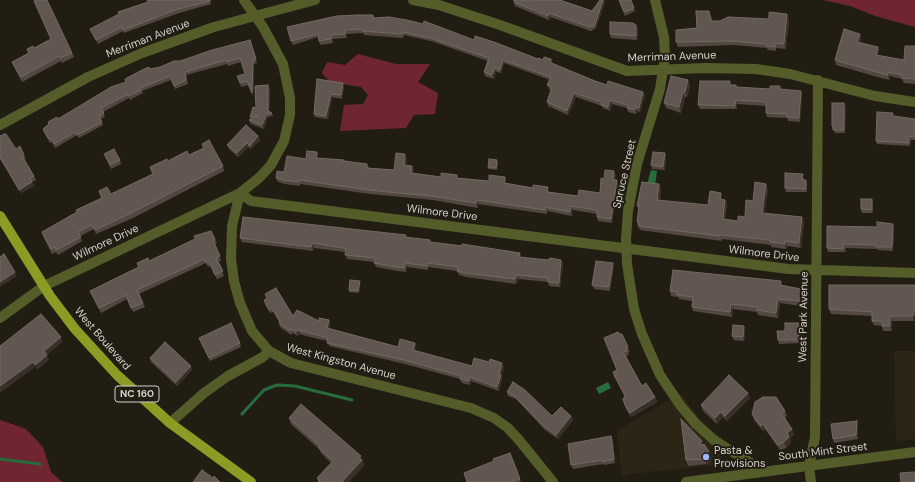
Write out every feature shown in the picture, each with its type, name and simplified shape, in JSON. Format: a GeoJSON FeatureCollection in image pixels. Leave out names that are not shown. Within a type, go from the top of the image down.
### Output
{"type":"FeatureCollection","features":[{"type":"Feature","properties":{"kind":"main road","name":"West Boulevard"},"geometry":{"type":"LineString","coordinates":[[0,216],[44,286],[88,344],[117,375],[170,423],[251,482]]}},
{"type":"Feature","properties":{"kind":"street"},"geometry":{"type":"LineString","coordinates":[[240,193],[271,165],[284,141],[290,115],[288,80],[283,64],[270,39],[244,0]]}},
{"type":"Feature","properties":{"kind":"street","name":"Merriman Avenue"},"geometry":{"type":"LineString","coordinates":[[0,125],[88,77],[142,52],[214,27],[315,0]]}},
{"type":"Feature","properties":{"kind":"street","name":"Merriman Avenue"},"geometry":{"type":"LineString","coordinates":[[413,0],[439,5],[500,25],[615,68],[635,72],[722,67],[756,69],[818,80],[875,96],[915,102]]}},
{"type":"Feature","properties":{"kind":"street","name":"Spruce Street"},"geometry":{"type":"LineString","coordinates":[[655,0],[664,37],[664,70],[660,89],[637,164],[630,195],[626,249],[631,296],[642,334],[660,375],[672,395],[696,424],[715,441],[764,471]]}},
{"type":"Feature","properties":{"kind":"street","name":"West Park Avenue"},"geometry":{"type":"LineString","coordinates":[[811,482],[809,466],[815,437],[818,80]]}},
{"type":"Feature","properties":{"kind":"street","name":"Wilmore Drive"},"geometry":{"type":"LineString","coordinates":[[0,318],[44,286],[240,193],[251,201],[817,272],[915,273]]}},
{"type":"Feature","properties":{"kind":"street","name":"West Kingston Avenue"},"geometry":{"type":"LineString","coordinates":[[240,193],[232,226],[231,258],[234,282],[246,319],[260,343],[283,360],[479,411],[508,428],[553,482]]}},
{"type":"Feature","properties":{"kind":"street"},"geometry":{"type":"LineString","coordinates":[[170,423],[204,393],[228,376],[263,357],[269,351]]}},
{"type":"Feature","properties":{"kind":"street","name":"South Mint Street"},"geometry":{"type":"LineString","coordinates":[[686,482],[915,452]]}},
{"type":"Feature","properties":{"kind":"shaded area"},"geometry":{"type":"Polygon","coordinates":[[[823,0],[915,0],[915,27],[875,16],[850,6],[823,0]]]}},
{"type":"Feature","properties":{"kind":"shaded area"},"geometry":{"type":"Polygon","coordinates":[[[358,54],[396,64],[430,64],[418,82],[438,93],[435,114],[414,115],[406,128],[340,131],[344,105],[363,104],[368,95],[361,87],[330,82],[322,73],[327,62],[345,65],[358,54]]]}},
{"type":"Feature","properties":{"kind":"shaded area"},"geometry":{"type":"Polygon","coordinates":[[[651,170],[657,171],[655,186],[647,184],[651,170]]]}},
{"type":"Feature","properties":{"kind":"shaded area"},"geometry":{"type":"Polygon","coordinates":[[[894,351],[915,351],[915,439],[896,441],[894,351]]]}},
{"type":"Feature","properties":{"kind":"shaded area"},"geometry":{"type":"Polygon","coordinates":[[[608,382],[611,388],[599,394],[596,388],[608,382]]]}},
{"type":"Feature","properties":{"kind":"shaded area"},"geometry":{"type":"Polygon","coordinates":[[[680,393],[697,415],[712,430],[729,443],[718,465],[629,474],[622,477],[617,431],[680,393]]]}},
{"type":"Feature","properties":{"kind":"shaded area"},"geometry":{"type":"Polygon","coordinates":[[[0,420],[26,429],[43,447],[51,472],[62,482],[0,482],[0,420]]]}},
{"type":"Feature","properties":{"kind":"building"},"geometry":{"type":"Polygon","coordinates":[[[47,0],[72,53],[60,58],[59,56],[21,77],[12,62],[29,53],[27,49],[33,46],[34,48],[51,39],[34,1],[47,0]]]}},
{"type":"Feature","properties":{"kind":"building"},"geometry":{"type":"Polygon","coordinates":[[[147,0],[210,1],[178,9],[123,30],[122,27],[96,40],[90,29],[119,14],[118,12],[148,2],[147,0]]]}},
{"type":"Feature","properties":{"kind":"building"},"geometry":{"type":"Polygon","coordinates":[[[515,0],[560,0],[592,11],[600,0],[603,0],[595,25],[590,27],[549,13],[548,16],[514,2],[515,0]]]}},
{"type":"Feature","properties":{"kind":"building"},"geometry":{"type":"Polygon","coordinates":[[[619,0],[631,0],[634,8],[624,12],[619,0]]]}},
{"type":"Feature","properties":{"kind":"building"},"geometry":{"type":"Polygon","coordinates":[[[696,11],[709,11],[711,21],[720,21],[728,17],[769,19],[769,12],[787,14],[784,44],[775,43],[775,47],[766,46],[766,44],[732,41],[676,42],[676,30],[697,28],[696,11]]]}},
{"type":"Feature","properties":{"kind":"building"},"geometry":{"type":"Polygon","coordinates":[[[373,15],[373,18],[389,17],[423,24],[424,21],[474,40],[475,36],[538,59],[543,60],[544,57],[551,59],[551,63],[595,81],[607,85],[608,81],[643,92],[639,108],[636,107],[635,110],[627,108],[628,105],[610,100],[608,107],[601,105],[602,102],[574,93],[567,111],[547,102],[552,87],[547,85],[551,77],[503,60],[500,70],[495,68],[492,75],[484,72],[489,58],[430,38],[402,32],[402,34],[362,31],[362,29],[345,30],[345,34],[331,35],[331,39],[319,41],[318,34],[291,41],[287,27],[337,16],[373,15]]]}},
{"type":"Feature","properties":{"kind":"building"},"geometry":{"type":"Polygon","coordinates":[[[610,22],[633,23],[636,25],[636,36],[610,34],[610,22]]]}},
{"type":"Feature","properties":{"kind":"building"},"geometry":{"type":"Polygon","coordinates":[[[844,29],[860,34],[857,42],[878,47],[876,55],[904,60],[905,46],[915,46],[915,79],[902,78],[902,75],[888,72],[888,75],[835,60],[844,29]]]}},
{"type":"Feature","properties":{"kind":"building"},"geometry":{"type":"Polygon","coordinates":[[[250,40],[256,59],[253,60],[252,93],[247,81],[240,83],[237,76],[245,74],[240,58],[227,62],[226,60],[185,72],[186,80],[174,86],[170,76],[140,88],[141,90],[128,96],[128,94],[101,108],[104,113],[99,116],[102,122],[77,135],[75,132],[54,144],[43,129],[49,124],[48,122],[57,117],[58,119],[111,87],[126,82],[125,79],[142,70],[149,67],[150,69],[160,67],[174,61],[180,61],[212,50],[250,40]]]}},
{"type":"Feature","properties":{"kind":"building"},"geometry":{"type":"Polygon","coordinates":[[[671,76],[688,80],[679,107],[664,103],[671,76]]]}},
{"type":"Feature","properties":{"kind":"building"},"geometry":{"type":"Polygon","coordinates":[[[317,79],[343,83],[341,95],[331,94],[326,116],[314,114],[317,79]]]}},
{"type":"Feature","properties":{"kind":"building"},"geometry":{"type":"Polygon","coordinates":[[[700,81],[730,81],[730,85],[736,85],[736,87],[770,89],[770,86],[780,86],[780,89],[801,91],[799,118],[787,117],[787,114],[766,113],[766,102],[736,100],[735,106],[698,105],[700,81]]]}},
{"type":"Feature","properties":{"kind":"building"},"geometry":{"type":"Polygon","coordinates":[[[268,85],[268,111],[272,113],[267,114],[262,125],[249,120],[259,115],[250,117],[253,107],[256,108],[255,86],[268,85]]]}},
{"type":"Feature","properties":{"kind":"building"},"geometry":{"type":"Polygon","coordinates":[[[832,103],[844,103],[844,130],[833,130],[832,103]]]}},
{"type":"Feature","properties":{"kind":"building"},"geometry":{"type":"Polygon","coordinates":[[[877,112],[893,113],[893,116],[915,119],[915,137],[909,136],[909,143],[876,141],[877,112]]]}},
{"type":"Feature","properties":{"kind":"building"},"geometry":{"type":"Polygon","coordinates":[[[246,125],[258,136],[250,146],[247,143],[237,153],[227,145],[246,125]]]}},
{"type":"Feature","properties":{"kind":"building"},"geometry":{"type":"Polygon","coordinates":[[[6,134],[16,149],[20,146],[24,155],[22,156],[34,176],[30,179],[32,182],[19,190],[0,157],[0,136],[6,134]]]}},
{"type":"Feature","properties":{"kind":"building"},"geometry":{"type":"Polygon","coordinates":[[[209,140],[223,166],[95,230],[92,225],[78,232],[81,237],[56,250],[55,247],[51,249],[42,232],[77,212],[76,210],[102,198],[99,191],[107,187],[111,194],[153,174],[150,167],[167,159],[168,161],[187,151],[189,155],[204,148],[202,144],[209,140]]]}},
{"type":"Feature","properties":{"kind":"building"},"geometry":{"type":"Polygon","coordinates":[[[114,149],[120,160],[110,165],[104,154],[114,149]]]}},
{"type":"Feature","properties":{"kind":"building"},"geometry":{"type":"Polygon","coordinates":[[[307,151],[317,152],[316,158],[344,160],[367,164],[367,168],[394,170],[396,153],[405,154],[404,165],[412,166],[411,173],[441,177],[441,173],[457,175],[456,178],[489,181],[489,175],[505,177],[504,183],[533,188],[533,185],[548,187],[547,192],[578,196],[579,190],[600,193],[601,178],[604,179],[605,170],[614,171],[613,180],[617,180],[611,219],[597,217],[597,210],[571,206],[570,212],[545,207],[545,210],[477,200],[476,203],[431,196],[368,190],[299,180],[298,182],[276,178],[277,171],[284,172],[287,156],[306,159],[307,151]]]}},
{"type":"Feature","properties":{"kind":"building"},"geometry":{"type":"Polygon","coordinates":[[[653,152],[665,153],[663,167],[651,165],[653,152]]]}},
{"type":"Feature","properties":{"kind":"building"},"geometry":{"type":"Polygon","coordinates":[[[489,159],[497,160],[496,168],[488,167],[489,159]]]}},
{"type":"Feature","properties":{"kind":"building"},"geometry":{"type":"Polygon","coordinates":[[[785,173],[803,174],[802,180],[806,180],[806,189],[785,188],[785,173]]]}},
{"type":"Feature","properties":{"kind":"building"},"geometry":{"type":"Polygon","coordinates":[[[642,182],[659,184],[657,200],[708,205],[710,191],[721,193],[720,199],[725,200],[723,219],[738,221],[738,216],[745,217],[746,200],[753,201],[755,182],[766,184],[762,213],[802,217],[799,243],[785,241],[785,244],[770,242],[770,240],[720,236],[638,226],[639,206],[637,206],[642,182]]]}},
{"type":"Feature","properties":{"kind":"building"},"geometry":{"type":"Polygon","coordinates":[[[861,199],[872,199],[872,210],[861,209],[861,199]]]}},
{"type":"Feature","properties":{"kind":"building"},"geometry":{"type":"Polygon","coordinates":[[[243,217],[406,235],[405,237],[430,240],[430,242],[462,246],[462,244],[520,253],[519,257],[548,260],[550,258],[561,260],[559,283],[548,282],[548,278],[518,275],[515,279],[465,273],[457,271],[458,267],[427,263],[427,266],[405,263],[405,268],[396,267],[374,263],[375,258],[345,255],[346,249],[343,248],[313,243],[311,247],[240,238],[243,217]]]}},
{"type":"Feature","properties":{"kind":"building"},"geometry":{"type":"Polygon","coordinates":[[[877,222],[893,224],[892,247],[844,244],[844,249],[827,248],[827,226],[877,227],[877,222]]]}},
{"type":"Feature","properties":{"kind":"building"},"geometry":{"type":"Polygon","coordinates":[[[211,231],[220,256],[216,258],[223,271],[215,275],[209,261],[206,263],[205,259],[137,290],[143,303],[131,308],[126,295],[99,308],[90,291],[139,267],[137,263],[148,258],[149,261],[195,239],[194,236],[211,231]]]}},
{"type":"Feature","properties":{"kind":"building"},"geometry":{"type":"Polygon","coordinates":[[[4,254],[15,272],[0,282],[0,257],[4,254]]]}},
{"type":"Feature","properties":{"kind":"building"},"geometry":{"type":"Polygon","coordinates":[[[596,261],[613,263],[609,287],[592,285],[596,261]]]}},
{"type":"Feature","properties":{"kind":"building"},"geometry":{"type":"Polygon","coordinates":[[[673,270],[781,281],[780,285],[801,289],[800,301],[778,299],[776,313],[757,310],[757,307],[731,304],[730,312],[692,307],[693,297],[677,295],[677,292],[670,291],[673,270]]]}},
{"type":"Feature","properties":{"kind":"building"},"geometry":{"type":"Polygon","coordinates":[[[350,280],[360,281],[358,291],[349,290],[350,280]]]}},
{"type":"Feature","properties":{"kind":"building"},"geometry":{"type":"Polygon","coordinates":[[[829,285],[915,285],[915,311],[913,311],[913,316],[890,316],[890,326],[882,326],[882,321],[872,321],[872,312],[829,309],[829,285]]]}},
{"type":"Feature","properties":{"kind":"building"},"geometry":{"type":"Polygon","coordinates":[[[276,288],[293,316],[297,310],[319,321],[319,318],[329,320],[327,328],[398,347],[400,339],[415,343],[413,350],[472,366],[474,358],[489,362],[490,359],[502,363],[499,375],[501,375],[497,387],[470,377],[469,381],[460,379],[461,376],[404,360],[327,343],[328,338],[317,335],[298,330],[296,332],[291,329],[290,331],[279,323],[280,321],[272,308],[269,310],[264,300],[267,298],[265,294],[276,288]]]}},
{"type":"Feature","properties":{"kind":"building"},"geometry":{"type":"Polygon","coordinates":[[[41,314],[61,337],[44,351],[47,355],[35,365],[33,362],[0,386],[0,346],[41,314]]]}},
{"type":"Feature","properties":{"kind":"building"},"geometry":{"type":"Polygon","coordinates":[[[231,323],[240,343],[209,358],[199,338],[231,323]]]}},
{"type":"Feature","properties":{"kind":"building"},"geometry":{"type":"Polygon","coordinates":[[[785,323],[799,323],[799,326],[802,326],[802,337],[799,337],[799,340],[778,340],[777,331],[785,331],[785,323]]]}},
{"type":"Feature","properties":{"kind":"building"},"geometry":{"type":"Polygon","coordinates":[[[733,325],[744,326],[743,337],[732,336],[733,325]]]}},
{"type":"Feature","properties":{"kind":"building"},"geometry":{"type":"Polygon","coordinates":[[[618,332],[622,334],[628,347],[626,348],[627,351],[623,352],[642,386],[646,383],[655,397],[630,413],[623,399],[625,396],[613,372],[617,370],[604,338],[618,332]]]}},
{"type":"Feature","properties":{"kind":"building"},"geometry":{"type":"Polygon","coordinates":[[[165,342],[191,366],[176,382],[150,358],[165,342]]]}},
{"type":"Feature","properties":{"kind":"building"},"geometry":{"type":"Polygon","coordinates":[[[729,375],[748,393],[725,416],[721,412],[715,418],[701,405],[729,375]]]}},
{"type":"Feature","properties":{"kind":"building"},"geometry":{"type":"Polygon","coordinates":[[[513,382],[525,390],[552,416],[561,407],[571,416],[556,435],[544,426],[514,396],[507,392],[513,382]]]}},
{"type":"Feature","properties":{"kind":"building"},"geometry":{"type":"Polygon","coordinates":[[[763,397],[776,397],[785,411],[781,413],[792,429],[787,433],[789,437],[778,445],[763,424],[761,426],[752,414],[755,402],[763,397]]]}},
{"type":"Feature","properties":{"kind":"building"},"geometry":{"type":"Polygon","coordinates":[[[301,404],[361,456],[359,458],[362,460],[342,482],[318,482],[320,480],[317,478],[333,461],[319,448],[320,446],[289,418],[301,404]]]}},
{"type":"Feature","properties":{"kind":"building"},"geometry":{"type":"Polygon","coordinates":[[[681,419],[702,441],[700,443],[702,445],[704,444],[708,450],[709,456],[705,459],[686,460],[681,419]]]}},
{"type":"Feature","properties":{"kind":"building"},"geometry":{"type":"Polygon","coordinates":[[[857,421],[856,435],[833,439],[831,424],[857,421]]]}},
{"type":"Feature","properties":{"kind":"building"},"geometry":{"type":"Polygon","coordinates":[[[611,436],[614,459],[603,462],[602,460],[571,465],[568,444],[611,436]]]}},
{"type":"Feature","properties":{"kind":"building"},"geometry":{"type":"Polygon","coordinates":[[[510,453],[520,479],[511,482],[467,482],[464,473],[494,461],[493,459],[510,453]]]}},
{"type":"Feature","properties":{"kind":"building"},"geometry":{"type":"Polygon","coordinates":[[[202,470],[213,478],[214,476],[220,482],[193,482],[202,470]]]}},
{"type":"Feature","properties":{"kind":"building"},"geometry":{"type":"Polygon","coordinates":[[[915,472],[915,482],[901,482],[900,473],[915,472]]]}},
{"type":"Feature","properties":{"kind":"waterway"},"geometry":{"type":"LineString","coordinates":[[242,414],[264,390],[277,385],[295,386],[352,400]]}},
{"type":"Feature","properties":{"kind":"waterway"},"geometry":{"type":"LineString","coordinates":[[0,459],[40,464]]}},
{"type":"Feature","properties":{"kind":"place","name":"Pasta & Provisions"},"geometry":{"type":"Point","coordinates":[706,457]}}]}
